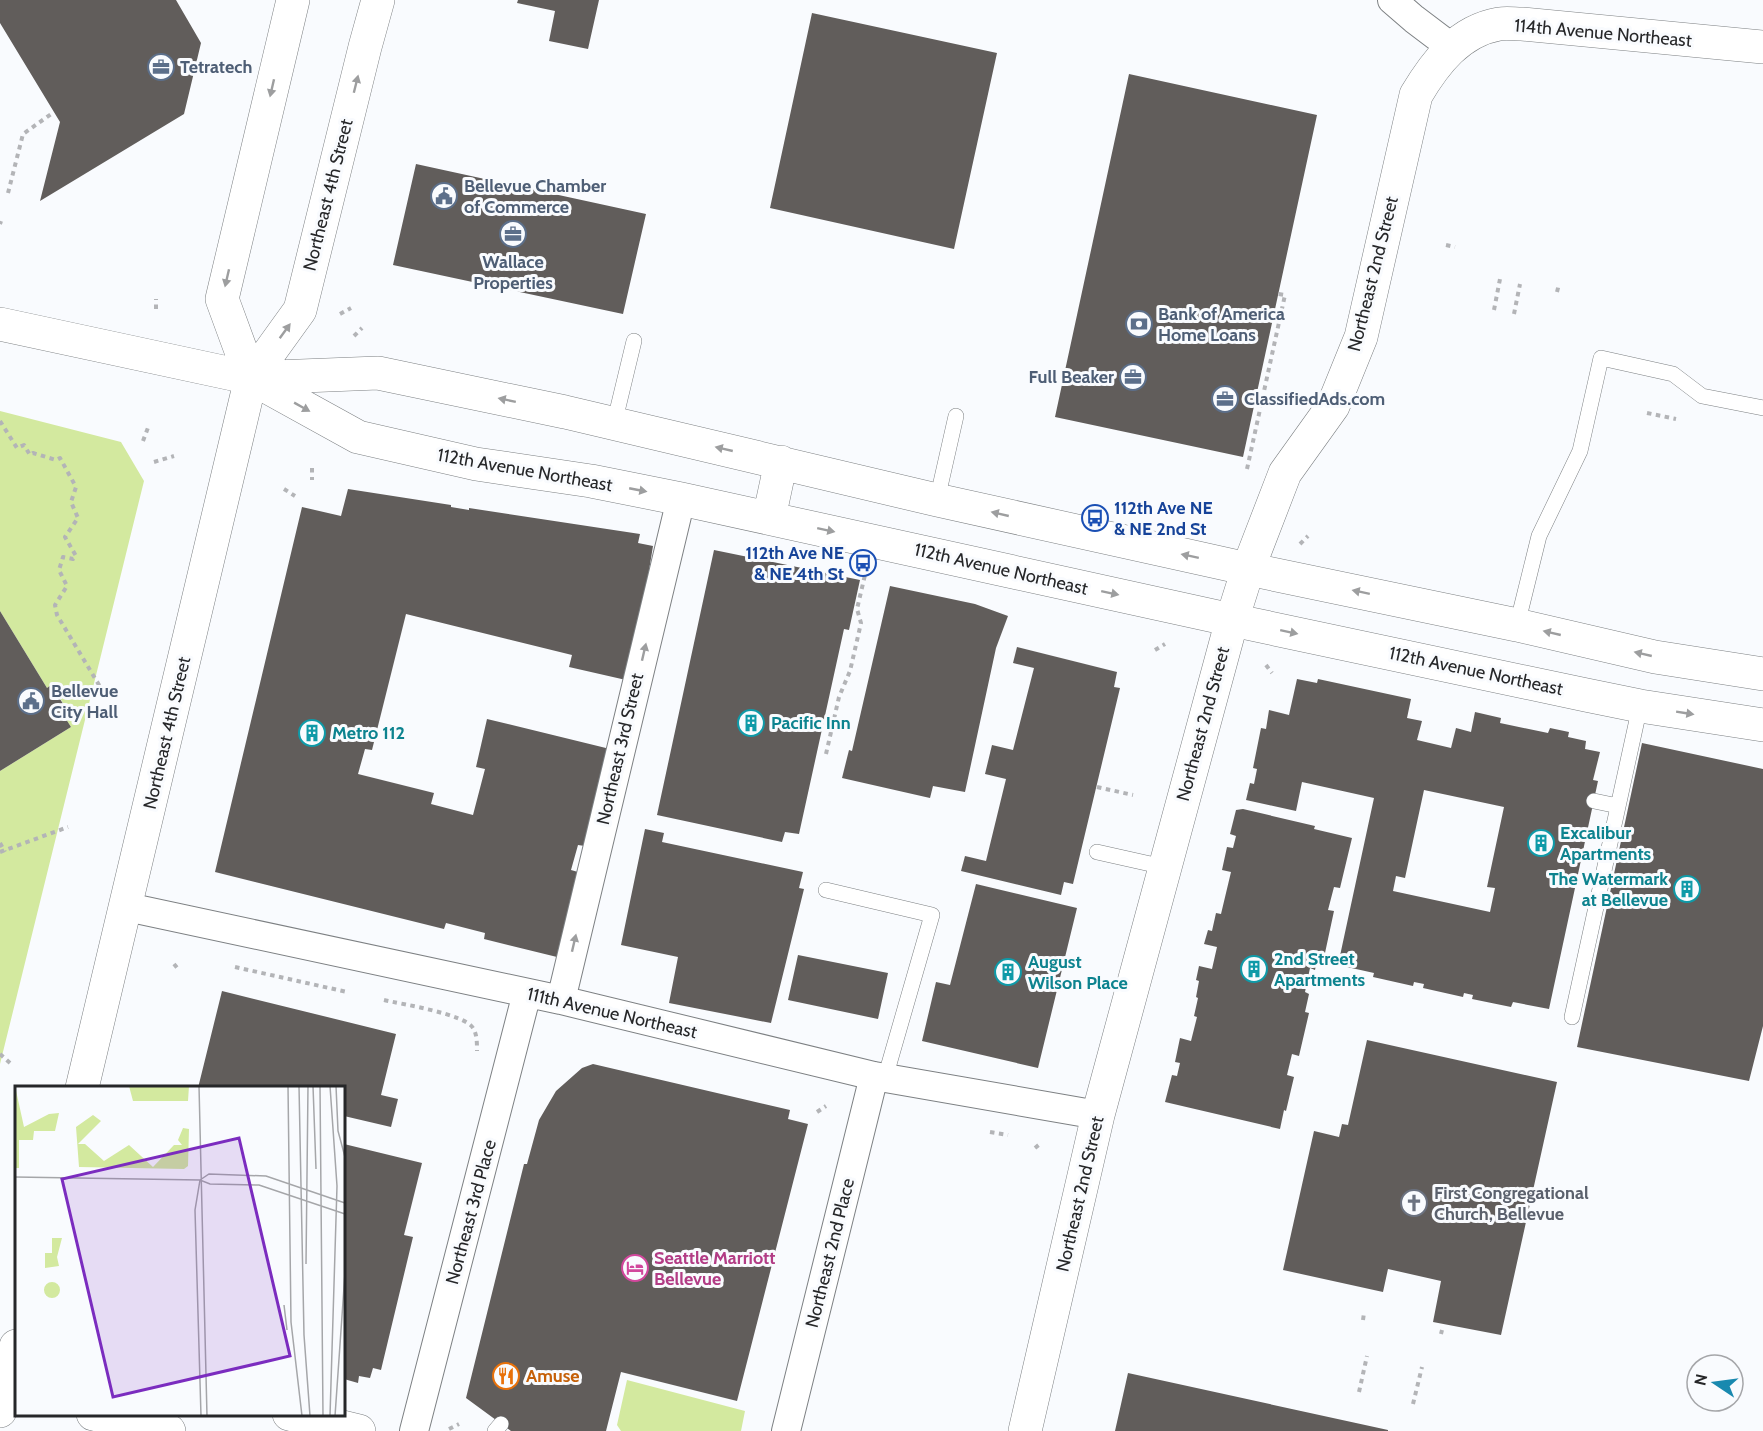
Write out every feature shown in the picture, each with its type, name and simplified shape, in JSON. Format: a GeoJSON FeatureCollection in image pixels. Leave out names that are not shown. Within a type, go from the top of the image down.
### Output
{"type":"FeatureCollection","features":[{"type":"Feature","properties":{"kind":"main road"},"geometry":{"type":"LineString","coordinates":[[251,378],[222,299],[293,0]]}},
{"type":"Feature","properties":{"kind":"main road","name":"Northeast 4th Street"},"geometry":{"type":"LineString","coordinates":[[82,1086],[251,378],[300,310],[378,0]]}},
{"type":"Feature","properties":{"kind":"main road","name":"114th Avenue Northeast"},"geometry":{"type":"LineString","coordinates":[[1451,47],[1477,31],[1499,24],[1522,24],[1763,47]]}},
{"type":"Feature","properties":{"kind":"main road","name":"Northeast 2nd Street"},"geometry":{"type":"LineString","coordinates":[[1025,1431],[1098,1115],[1232,620],[1248,569],[1285,473],[1333,406],[1361,337],[1416,95],[1428,75],[1451,47]]}},
{"type":"Feature","properties":{"kind":"main road","name":"112th Avenue Northeast"},"geometry":{"type":"LineString","coordinates":[[0,324],[251,378],[378,374],[614,424],[937,500],[1248,569],[1516,625],[1655,657],[1763,674]]}},
{"type":"Feature","properties":{"kind":"main road","name":"112th Avenue Northeast"},"geometry":{"type":"LineString","coordinates":[[251,378],[358,437],[476,464],[681,499],[1232,620],[1640,706],[1763,725]]}},
{"type":"Feature","properties":{"kind":"main road"},"geometry":{"type":"LineString","coordinates":[[769,518],[781,462]]}},
{"type":"Feature","properties":{"kind":"main road"},"geometry":{"type":"LineString","coordinates":[[5,1405],[12,1352]]}},
{"type":"Feature","properties":{"kind":"main road"},"geometry":{"type":"LineString","coordinates":[[102,1416],[169,1431]]}},
{"type":"Feature","properties":{"kind":"main road"},"geometry":{"type":"LineString","coordinates":[[297,1416],[359,1431]]}},
{"type":"Feature","properties":{"kind":"street"},"geometry":{"type":"LineString","coordinates":[[1392,0],[1414,20],[1451,47]]}},
{"type":"Feature","properties":{"kind":"street","name":"Northeast 3rd Street"},"geometry":{"type":"LineString","coordinates":[[561,1000],[681,499]]}},
{"type":"Feature","properties":{"kind":"street","name":"111th Avenue Northeast"},"geometry":{"type":"LineString","coordinates":[[126,907],[561,1000],[879,1077],[1098,1115]]}},
{"type":"Feature","properties":{"kind":"street","name":"Northeast 3rd Place"},"geometry":{"type":"LineString","coordinates":[[414,1431],[527,993]]}},
{"type":"Feature","properties":{"kind":"street","name":"Northeast 2nd Place"},"geometry":{"type":"LineString","coordinates":[[786,1431],[879,1077]]}},
{"type":"Feature","properties":{"kind":"lane"},"geometry":{"type":"LineString","coordinates":[[614,424],[634,341]]}},
{"type":"Feature","properties":{"kind":"lane"},"geometry":{"type":"LineString","coordinates":[[1516,625],[1539,536],[1580,451],[1601,358],[1673,374],[1702,396],[1763,408]]}},
{"type":"Feature","properties":{"kind":"lane"},"geometry":{"type":"LineString","coordinates":[[937,500],[956,416]]}},
{"type":"Feature","properties":{"kind":"lane"},"geometry":{"type":"LineString","coordinates":[[1572,1017],[1640,706]]}},
{"type":"Feature","properties":{"kind":"lane"},"geometry":{"type":"LineString","coordinates":[[1594,801],[1618,806]]}},
{"type":"Feature","properties":{"kind":"lane"},"geometry":{"type":"LineString","coordinates":[[1097,852],[1164,867]]}},
{"type":"Feature","properties":{"kind":"lane"},"geometry":{"type":"LineString","coordinates":[[826,890],[932,915],[879,1077]]}},
{"type":"Feature","properties":{"kind":"path"},"geometry":{"type":"LineString","coordinates":[[8,193],[22,134],[54,112]]}},
{"type":"Feature","properties":{"kind":"path"},"geometry":{"type":"LineString","coordinates":[[1446,245],[1455,247]]}},
{"type":"Feature","properties":{"kind":"path"},"geometry":{"type":"LineString","coordinates":[[1494,310],[1500,279]]}},
{"type":"Feature","properties":{"kind":"path"},"geometry":{"type":"LineString","coordinates":[[1514,314],[1521,284]]}},
{"type":"Feature","properties":{"kind":"path"},"geometry":{"type":"LineString","coordinates":[[1557,292],[1559,285]]}},
{"type":"Feature","properties":{"kind":"path"},"geometry":{"type":"LineString","coordinates":[[1246,473],[1285,295],[1278,294]]}},
{"type":"Feature","properties":{"kind":"path"},"geometry":{"type":"LineString","coordinates":[[156,299],[156,309]]}},
{"type":"Feature","properties":{"kind":"path"},"geometry":{"type":"LineString","coordinates":[[340,314],[351,308]]}},
{"type":"Feature","properties":{"kind":"path"},"geometry":{"type":"LineString","coordinates":[[354,336],[362,328]]}},
{"type":"Feature","properties":{"kind":"path"},"geometry":{"type":"LineString","coordinates":[[1647,413],[1676,419]]}},
{"type":"Feature","properties":{"kind":"path"},"geometry":{"type":"LineString","coordinates":[[0,421],[16,448],[24,445],[30,455],[33,453],[56,460],[60,458],[76,487],[71,502],[78,518],[65,537],[76,556],[74,559],[63,557],[59,570],[67,585],[55,604],[57,615],[102,690]]}},
{"type":"Feature","properties":{"kind":"path"},"geometry":{"type":"LineString","coordinates":[[143,441],[149,425]]}},
{"type":"Feature","properties":{"kind":"path"},"geometry":{"type":"LineString","coordinates":[[154,462],[174,456]]}},
{"type":"Feature","properties":{"kind":"path"},"geometry":{"type":"LineString","coordinates":[[312,468],[312,480]]}},
{"type":"Feature","properties":{"kind":"path"},"geometry":{"type":"LineString","coordinates":[[284,489],[296,496]]}},
{"type":"Feature","properties":{"kind":"path"},"geometry":{"type":"LineString","coordinates":[[1300,544],[1308,536]]}},
{"type":"Feature","properties":{"kind":"path"},"geometry":{"type":"LineString","coordinates":[[826,754],[861,623],[857,609],[865,574]]}},
{"type":"Feature","properties":{"kind":"path"},"geometry":{"type":"LineString","coordinates":[[1155,650],[1165,644]]}},
{"type":"Feature","properties":{"kind":"path"},"geometry":{"type":"LineString","coordinates":[[1266,665],[1272,673]]}},
{"type":"Feature","properties":{"kind":"path"},"geometry":{"type":"LineString","coordinates":[[1097,787],[1133,795]]}},
{"type":"Feature","properties":{"kind":"path"},"geometry":{"type":"LineString","coordinates":[[0,843],[3,852],[68,827]]}},
{"type":"Feature","properties":{"kind":"path"},"geometry":{"type":"LineString","coordinates":[[174,964],[179,970]]}},
{"type":"Feature","properties":{"kind":"path"},"geometry":{"type":"LineString","coordinates":[[235,968],[347,992]]}},
{"type":"Feature","properties":{"kind":"path"},"geometry":{"type":"LineString","coordinates":[[384,1000],[456,1016],[479,1029]]}},
{"type":"Feature","properties":{"kind":"path"},"geometry":{"type":"LineString","coordinates":[[0,1054],[10,1063]]}},
{"type":"Feature","properties":{"kind":"path"},"geometry":{"type":"LineString","coordinates":[[817,1112],[826,1106]]}},
{"type":"Feature","properties":{"kind":"path"},"geometry":{"type":"LineString","coordinates":[[1035,1148],[1041,1143]]}},
{"type":"Feature","properties":{"kind":"path"},"geometry":{"type":"LineString","coordinates":[[1363,1320],[1364,1313]]}},
{"type":"Feature","properties":{"kind":"path"},"geometry":{"type":"LineString","coordinates":[[1359,1392],[1367,1356]]}},
{"type":"Feature","properties":{"kind":"path"},"geometry":{"type":"LineString","coordinates":[[1413,1404],[1422,1366]]}},
{"type":"Feature","properties":{"kind":"path"},"geometry":{"type":"LineString","coordinates":[[448,1430],[459,1424]]}},
{"type":"Feature","properties":{"kind":"green space"},"geometry":{"type":"Polygon","coordinates":[[[0,411],[121,442],[144,481],[0,1064],[0,771],[71,727],[64,716],[69,713],[52,685],[47,688],[0,611],[0,411]]]}},
{"type":"Feature","properties":{"kind":"green space"},"geometry":{"type":"Polygon","coordinates":[[[627,1380],[745,1411],[741,1431],[621,1431],[617,1425],[627,1380]]]}},
{"type":"Feature","properties":{"kind":"building"},"geometry":{"type":"Polygon","coordinates":[[[0,0],[176,0],[201,43],[184,114],[40,201],[60,122],[0,23],[0,0]]]}},
{"type":"Feature","properties":{"kind":"building"},"geometry":{"type":"Polygon","coordinates":[[[518,0],[599,0],[588,49],[549,41],[555,11],[517,3],[518,0]]]}},
{"type":"Feature","properties":{"kind":"building"},"geometry":{"type":"Polygon","coordinates":[[[812,13],[997,53],[954,249],[770,208],[812,13]]]}},
{"type":"Feature","properties":{"kind":"building"},"geometry":{"type":"Polygon","coordinates":[[[1129,74],[1317,115],[1243,457],[1055,417],[1129,74]]]}},
{"type":"Feature","properties":{"kind":"building"},"geometry":{"type":"Polygon","coordinates":[[[416,164],[646,214],[623,314],[393,265],[416,164]]]}},
{"type":"Feature","properties":{"kind":"building","name":"Metro 112"},"geometry":{"type":"Polygon","coordinates":[[[348,489],[451,505],[451,507],[469,510],[469,508],[640,534],[638,543],[653,546],[639,632],[626,680],[569,667],[572,655],[406,614],[372,750],[365,749],[358,774],[434,793],[431,804],[473,815],[485,769],[476,767],[487,719],[610,749],[585,846],[578,845],[571,870],[578,872],[557,957],[484,939],[485,933],[446,923],[444,929],[215,872],[302,507],[341,516],[348,489]]]}},
{"type":"Feature","properties":{"kind":"building","name":"Pacific Inn"},"geometry":{"type":"Polygon","coordinates":[[[714,550],[860,580],[849,630],[844,629],[799,834],[785,832],[782,842],[657,815],[714,550]]]}},
{"type":"Feature","properties":{"kind":"building"},"geometry":{"type":"Polygon","coordinates":[[[890,586],[975,604],[1008,616],[996,648],[965,792],[933,786],[930,798],[842,778],[849,750],[852,751],[890,586]]]}},
{"type":"Feature","properties":{"kind":"building","name":"Bellevue City Hall"},"geometry":{"type":"Polygon","coordinates":[[[0,611],[47,688],[51,685],[69,713],[64,716],[71,727],[0,771],[0,611]]]}},
{"type":"Feature","properties":{"kind":"building"},"geometry":{"type":"Polygon","coordinates":[[[1017,647],[1117,672],[1114,687],[1120,688],[1073,884],[1064,882],[1061,895],[961,871],[965,856],[986,861],[1006,779],[985,774],[992,745],[1013,750],[1034,668],[1013,663],[1017,647]]]}},
{"type":"Feature","properties":{"kind":"building","name":"Excalibur Apartments"},"geometry":{"type":"Polygon","coordinates":[[[1297,679],[1317,683],[1318,679],[1411,699],[1407,718],[1422,721],[1417,740],[1451,748],[1456,728],[1471,732],[1475,712],[1501,718],[1500,723],[1548,733],[1550,728],[1569,732],[1568,737],[1586,741],[1585,749],[1600,752],[1593,780],[1598,781],[1549,1009],[1513,1002],[1511,1007],[1472,999],[1473,995],[1464,993],[1463,997],[1423,988],[1424,984],[1414,982],[1413,986],[1373,977],[1374,973],[1338,965],[1374,798],[1302,782],[1296,811],[1246,800],[1250,783],[1254,784],[1257,769],[1253,768],[1261,728],[1266,729],[1269,710],[1289,715],[1297,679]],[[1424,790],[1405,878],[1396,876],[1393,891],[1490,912],[1495,888],[1487,887],[1504,807],[1424,790]]]}},
{"type":"Feature","properties":{"kind":"building","name":"The Watermark at Bellevue"},"geometry":{"type":"Polygon","coordinates":[[[1642,743],[1763,769],[1763,1026],[1749,1081],[1577,1047],[1642,743]]]}},
{"type":"Feature","properties":{"kind":"building","name":"2nd Street Apartments"},"geometry":{"type":"Polygon","coordinates":[[[1243,809],[1315,826],[1314,829],[1352,838],[1340,888],[1334,887],[1328,910],[1334,911],[1325,953],[1319,951],[1315,970],[1310,968],[1305,992],[1309,994],[1305,1012],[1309,1013],[1299,1056],[1292,1054],[1287,1075],[1294,1077],[1280,1129],[1165,1102],[1172,1075],[1177,1076],[1180,1063],[1175,1062],[1180,1038],[1191,1041],[1197,1017],[1194,1016],[1198,998],[1196,997],[1199,981],[1196,980],[1199,966],[1212,969],[1217,947],[1204,944],[1208,930],[1212,931],[1216,913],[1221,914],[1231,872],[1222,870],[1227,847],[1233,848],[1236,836],[1230,834],[1236,810],[1243,809]]]}},
{"type":"Feature","properties":{"kind":"building"},"geometry":{"type":"Polygon","coordinates":[[[645,829],[664,833],[662,842],[803,872],[799,888],[804,889],[771,1023],[669,1003],[678,957],[621,945],[645,829]]]}},
{"type":"Feature","properties":{"kind":"building","name":"August Wilson Place"},"geometry":{"type":"Polygon","coordinates":[[[976,884],[1077,908],[1038,1068],[922,1041],[936,982],[950,985],[976,884]]]}},
{"type":"Feature","properties":{"kind":"building"},"geometry":{"type":"Polygon","coordinates":[[[798,955],[888,973],[878,1019],[788,1000],[798,955]]]}},
{"type":"Feature","properties":{"kind":"building"},"geometry":{"type":"Polygon","coordinates":[[[222,991],[396,1034],[381,1095],[398,1099],[391,1127],[345,1116],[345,1086],[198,1086],[222,991]]]}},
{"type":"Feature","properties":{"kind":"building","name":"First Congregational Church, Bellevue"},"geometry":{"type":"Polygon","coordinates":[[[1367,1040],[1557,1082],[1501,1335],[1433,1322],[1441,1281],[1388,1269],[1383,1292],[1283,1270],[1314,1131],[1339,1137],[1342,1124],[1348,1125],[1367,1040]]]}},
{"type":"Feature","properties":{"kind":"building","name":"Seattle Marriott Bellevue"},"geometry":{"type":"Polygon","coordinates":[[[593,1064],[790,1110],[788,1119],[808,1124],[737,1401],[621,1372],[606,1431],[511,1431],[466,1398],[524,1164],[527,1164],[539,1120],[556,1091],[582,1068],[593,1064]]]}},
{"type":"Feature","properties":{"kind":"building"},"geometry":{"type":"Polygon","coordinates":[[[345,1144],[422,1163],[404,1235],[413,1237],[381,1370],[373,1368],[370,1378],[359,1376],[358,1383],[345,1379],[345,1144]]]}},
{"type":"Feature","properties":{"kind":"building"},"geometry":{"type":"Polygon","coordinates":[[[1128,1373],[1388,1430],[1388,1431],[1115,1431],[1128,1373]]]}},
{"type":"Feature","properties":{"kind":"place","name":"Tetratech"},"geometry":{"type":"Point","coordinates":[161,67]}},
{"type":"Feature","properties":{"kind":"place","name":"Bellevue Chamber of Commerce"},"geometry":{"type":"Point","coordinates":[444,196]}},
{"type":"Feature","properties":{"kind":"place","name":"Wallace Properties"},"geometry":{"type":"Point","coordinates":[513,234]}},
{"type":"Feature","properties":{"kind":"place","name":"Bank of America Home Loans"},"geometry":{"type":"Point","coordinates":[1139,324]}},
{"type":"Feature","properties":{"kind":"place","name":"Full Beaker"},"geometry":{"type":"Point","coordinates":[1133,377]}},
{"type":"Feature","properties":{"kind":"place","name":"ClassifiedAds.com"},"geometry":{"type":"Point","coordinates":[1225,399]}},
{"type":"Feature","properties":{"kind":"place","name":"112th Ave NE & NE 2nd St"},"geometry":{"type":"Point","coordinates":[1095,518]}},
{"type":"Feature","properties":{"kind":"place","name":"112th Ave NE & NE 4th St"},"geometry":{"type":"Point","coordinates":[863,563]}},
{"type":"Feature","properties":{"kind":"place","name":"Bellevue City Hall"},"geometry":{"type":"Point","coordinates":[31,701]}},
{"type":"Feature","properties":{"kind":"place","name":"Pacific Inn"},"geometry":{"type":"Point","coordinates":[751,723]}},
{"type":"Feature","properties":{"kind":"place","name":"Metro 112"},"geometry":{"type":"Point","coordinates":[312,733]}},
{"type":"Feature","properties":{"kind":"place","name":"Excalibur Apartments"},"geometry":{"type":"Point","coordinates":[1541,843]}},
{"type":"Feature","properties":{"kind":"place","name":"The Watermark at Bellevue"},"geometry":{"type":"Point","coordinates":[1687,889]}},
{"type":"Feature","properties":{"kind":"place","name":"2nd Street Apartments"},"geometry":{"type":"Point","coordinates":[1254,969]}},
{"type":"Feature","properties":{"kind":"place","name":"August Wilson Place"},"geometry":{"type":"Point","coordinates":[1008,972]}},
{"type":"Feature","properties":{"kind":"place","name":"First Congregational Church, Bellevue"},"geometry":{"type":"Point","coordinates":[1414,1203]}},
{"type":"Feature","properties":{"kind":"place","name":"Seattle Marriott Bellevue"},"geometry":{"type":"Point","coordinates":[635,1268]}},
{"type":"Feature","properties":{"kind":"place","name":"Amuse"},"geometry":{"type":"Point","coordinates":[506,1376]}}]}
